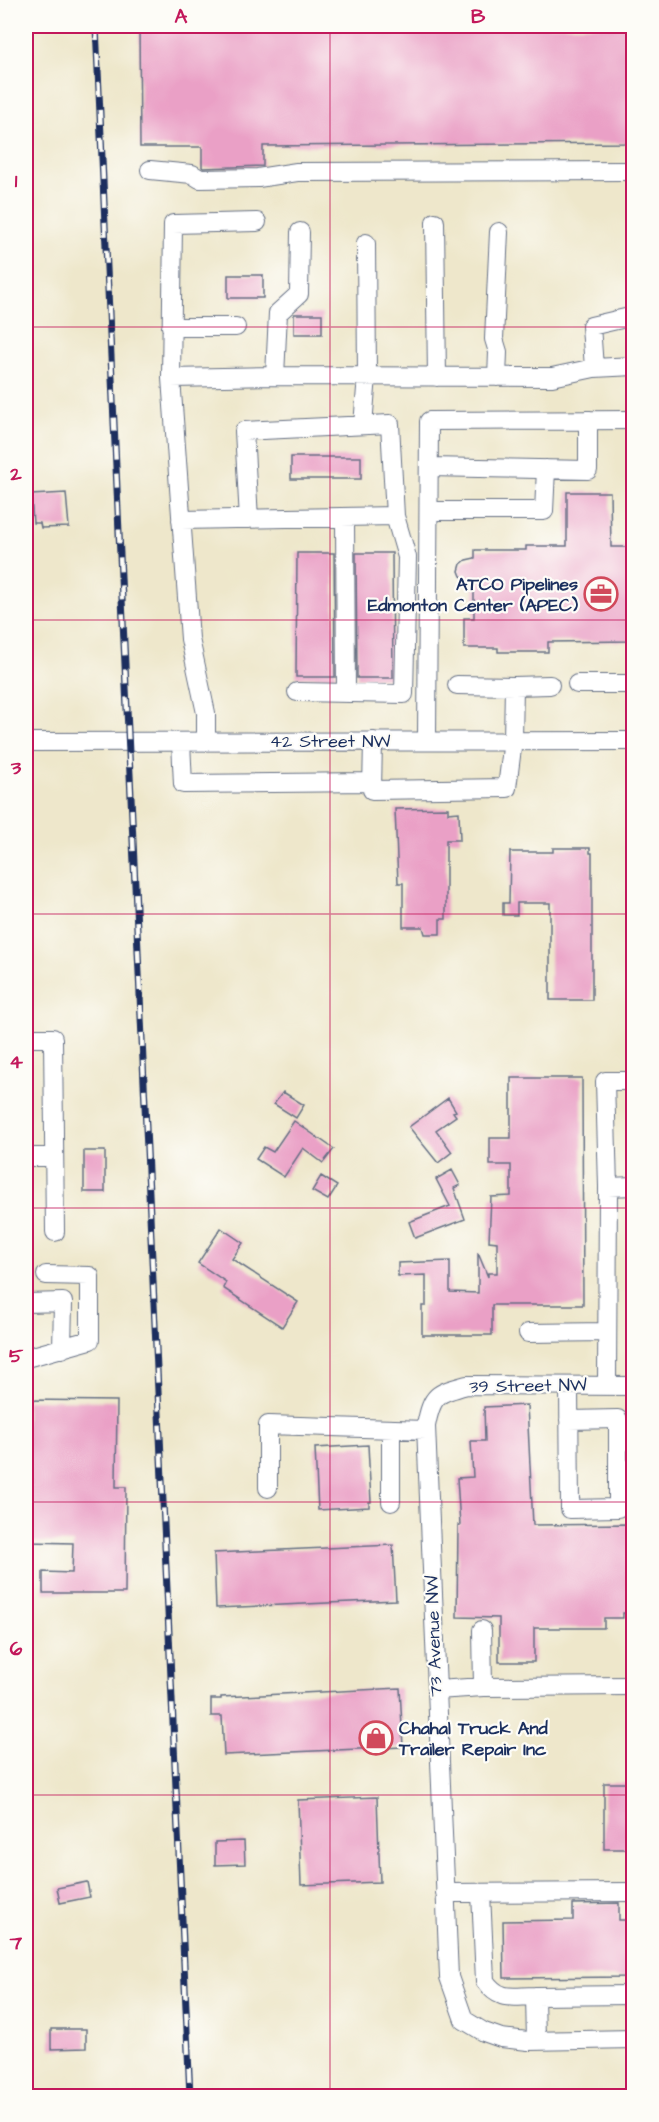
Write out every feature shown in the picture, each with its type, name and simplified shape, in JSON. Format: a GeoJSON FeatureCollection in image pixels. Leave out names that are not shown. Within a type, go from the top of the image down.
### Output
{"type":"FeatureCollection","features":[{"type":"Feature","properties":{"kind":"street"},"geometry":{"type":"LineString","coordinates":[[150,170],[192,174],[200,179],[258,178],[297,172],[633,171]]}},
{"type":"Feature","properties":{"kind":"street"},"geometry":{"type":"LineString","coordinates":[[206,742],[206,713],[190,639],[171,378],[173,224],[257,222]]}},
{"type":"Feature","properties":{"kind":"street"},"geometry":{"type":"LineString","coordinates":[[435,222],[437,377]]}},
{"type":"Feature","properties":{"kind":"street"},"geometry":{"type":"LineString","coordinates":[[275,376],[278,313],[299,294],[300,232]]}},
{"type":"Feature","properties":{"kind":"street"},"geometry":{"type":"LineString","coordinates":[[497,377],[498,352],[494,339],[499,232]]}},
{"type":"Feature","properties":{"kind":"street"},"geometry":{"type":"LineString","coordinates":[[363,425],[367,376],[366,243]]}},
{"type":"Feature","properties":{"kind":"street"},"geometry":{"type":"LineString","coordinates":[[594,368],[591,326],[633,316]]}},
{"type":"Feature","properties":{"kind":"street"},"geometry":{"type":"LineString","coordinates":[[171,327],[236,327]]}},
{"type":"Feature","properties":{"kind":"street"},"geometry":{"type":"LineString","coordinates":[[171,378],[552,377],[594,368],[633,366]]}},
{"type":"Feature","properties":{"kind":"street"},"geometry":{"type":"LineString","coordinates":[[429,467],[588,470],[588,420]]}},
{"type":"Feature","properties":{"kind":"street"},"geometry":{"type":"LineString","coordinates":[[427,741],[429,421],[633,420]]}},
{"type":"Feature","properties":{"kind":"street"},"geometry":{"type":"LineString","coordinates":[[249,519],[244,431],[390,424],[395,516],[407,557],[404,694],[297,692]]}},
{"type":"Feature","properties":{"kind":"street"},"geometry":{"type":"LineString","coordinates":[[429,511],[544,511],[546,469]]}},
{"type":"Feature","properties":{"kind":"street"},"geometry":{"type":"LineString","coordinates":[[181,520],[395,516]]}},
{"type":"Feature","properties":{"kind":"street"},"geometry":{"type":"LineString","coordinates":[[345,517],[346,693]]}},
{"type":"Feature","properties":{"kind":"street"},"geometry":{"type":"LineString","coordinates":[[577,684],[633,684]]}},
{"type":"Feature","properties":{"kind":"street"},"geometry":{"type":"LineString","coordinates":[[457,685],[550,685]]}},
{"type":"Feature","properties":{"kind":"street"},"geometry":{"type":"LineString","coordinates":[[373,741],[372,790],[507,788],[513,740],[514,686]]}},
{"type":"Feature","properties":{"kind":"street","name":"42 Street NW"},"geometry":{"type":"LineString","coordinates":[[26,742],[633,741]]}},
{"type":"Feature","properties":{"kind":"street"},"geometry":{"type":"LineString","coordinates":[[181,742],[183,784],[372,782]]}},
{"type":"Feature","properties":{"kind":"street"},"geometry":{"type":"LineString","coordinates":[[26,1038],[53,1038],[55,1232]]}},
{"type":"Feature","properties":{"kind":"street"},"geometry":{"type":"LineString","coordinates":[[607,1386],[608,1187],[605,1081],[633,1081]]}},
{"type":"Feature","properties":{"kind":"street"},"geometry":{"type":"LineString","coordinates":[[26,1157],[54,1157]]}},
{"type":"Feature","properties":{"kind":"street"},"geometry":{"type":"LineString","coordinates":[[608,1187],[633,1186]]}},
{"type":"Feature","properties":{"kind":"street"},"geometry":{"type":"LineString","coordinates":[[26,1358],[90,1340],[90,1276],[46,1275]]}},
{"type":"Feature","properties":{"kind":"street"},"geometry":{"type":"LineString","coordinates":[[62,1349],[64,1275]]}},
{"type":"Feature","properties":{"kind":"street"},"geometry":{"type":"LineString","coordinates":[[26,1303],[63,1302]]}},
{"type":"Feature","properties":{"kind":"street"},"geometry":{"type":"LineString","coordinates":[[528,1333],[607,1332]]}},
{"type":"Feature","properties":{"kind":"street","name":"39 Street NW"},"geometry":{"type":"LineString","coordinates":[[430,1406],[443,1391],[467,1385],[633,1386]]}},
{"type":"Feature","properties":{"kind":"street"},"geometry":{"type":"LineString","coordinates":[[569,1386],[569,1419],[570,1509],[618,1508],[618,1419],[569,1419]]}},
{"type":"Feature","properties":{"kind":"street","name":"73 Avenue NW"},"geometry":{"type":"LineString","coordinates":[[430,1406],[426,1430],[449,1977],[464,2020],[484,2032],[501,2038],[536,2041]]}},
{"type":"Feature","properties":{"kind":"street"},"geometry":{"type":"LineString","coordinates":[[268,1488],[268,1425],[426,1430]]}},
{"type":"Feature","properties":{"kind":"street"},"geometry":{"type":"LineString","coordinates":[[391,1430],[391,1502]]}},
{"type":"Feature","properties":{"kind":"street"},"geometry":{"type":"LineString","coordinates":[[482,1630],[483,1687]]}},
{"type":"Feature","properties":{"kind":"street"},"geometry":{"type":"LineString","coordinates":[[437,1690],[483,1687],[630,1686]]}},
{"type":"Feature","properties":{"kind":"street"},"geometry":{"type":"LineString","coordinates":[[445,1893],[633,1892]]}},
{"type":"Feature","properties":{"kind":"street"},"geometry":{"type":"LineString","coordinates":[[481,1893],[485,1981],[493,1992],[502,1996],[633,1995]]}},
{"type":"Feature","properties":{"kind":"street"},"geometry":{"type":"LineString","coordinates":[[535,1996],[536,2041],[633,2040]]}},
{"type":"Feature","properties":{"kind":"building"},"geometry":{"type":"Polygon","coordinates":[[[139,26],[633,26],[633,143],[263,146],[263,166],[203,168],[202,147],[140,147],[139,26]]]}},
{"type":"Feature","properties":{"kind":"building"},"geometry":{"type":"Polygon","coordinates":[[[228,275],[263,275],[263,298],[228,298],[228,275]]]}},
{"type":"Feature","properties":{"kind":"building"},"geometry":{"type":"Polygon","coordinates":[[[294,314],[322,314],[322,334],[294,334],[294,314]]]}},
{"type":"Feature","properties":{"kind":"building"},"geometry":{"type":"Polygon","coordinates":[[[291,457],[361,457],[361,479],[291,479],[291,457]]]}},
{"type":"Feature","properties":{"kind":"building"},"geometry":{"type":"Polygon","coordinates":[[[567,492],[610,492],[611,547],[633,547],[633,641],[548,642],[548,652],[498,652],[498,648],[464,648],[464,618],[474,618],[474,584],[461,576],[459,571],[461,564],[475,558],[475,550],[526,550],[526,546],[567,546],[567,492]]]}},
{"type":"Feature","properties":{"kind":"building"},"geometry":{"type":"Polygon","coordinates":[[[66,493],[69,527],[41,528],[40,523],[33,523],[31,495],[66,493]]]}},
{"type":"Feature","properties":{"kind":"building"},"geometry":{"type":"Polygon","coordinates":[[[297,553],[334,553],[335,677],[296,677],[297,553]]]}},
{"type":"Feature","properties":{"kind":"building"},"geometry":{"type":"Polygon","coordinates":[[[356,553],[392,553],[393,678],[357,678],[356,553]]]}},
{"type":"Feature","properties":{"kind":"building"},"geometry":{"type":"Polygon","coordinates":[[[448,808],[448,813],[459,812],[460,840],[446,840],[446,919],[440,919],[440,934],[425,934],[423,927],[403,927],[403,883],[398,883],[395,809],[448,808]]]}},
{"type":"Feature","properties":{"kind":"building"},"geometry":{"type":"Polygon","coordinates":[[[553,848],[590,848],[590,853],[592,853],[592,1000],[550,1000],[550,903],[517,903],[517,915],[503,915],[503,903],[509,903],[510,852],[553,852],[553,848]]]}},
{"type":"Feature","properties":{"kind":"building"},"geometry":{"type":"Polygon","coordinates":[[[511,1078],[582,1078],[583,1305],[492,1305],[492,1335],[422,1335],[422,1306],[426,1306],[426,1275],[398,1276],[398,1263],[450,1261],[450,1292],[478,1293],[478,1253],[488,1277],[488,1273],[497,1273],[497,1242],[489,1241],[491,1197],[511,1196],[511,1165],[490,1165],[490,1138],[511,1138],[511,1078]]]}},
{"type":"Feature","properties":{"kind":"building"},"geometry":{"type":"Polygon","coordinates":[[[283,1092],[304,1105],[296,1118],[274,1104],[283,1092]]]}},
{"type":"Feature","properties":{"kind":"building"},"geometry":{"type":"Polygon","coordinates":[[[448,1098],[456,1111],[453,1112],[456,1116],[436,1130],[452,1152],[438,1163],[409,1127],[448,1098]]]}},
{"type":"Feature","properties":{"kind":"building"},"geometry":{"type":"Polygon","coordinates":[[[294,1121],[334,1149],[323,1163],[303,1148],[284,1177],[256,1159],[264,1147],[273,1152],[294,1121]]]}},
{"type":"Feature","properties":{"kind":"building"},"geometry":{"type":"Polygon","coordinates":[[[84,1151],[105,1151],[105,1192],[84,1192],[84,1151]]]}},
{"type":"Feature","properties":{"kind":"building"},"geometry":{"type":"Polygon","coordinates":[[[452,1170],[460,1185],[454,1188],[465,1219],[415,1238],[409,1222],[450,1206],[436,1179],[452,1170]]]}},
{"type":"Feature","properties":{"kind":"building"},"geometry":{"type":"Polygon","coordinates":[[[321,1176],[337,1186],[328,1200],[312,1191],[321,1176]]]}},
{"type":"Feature","properties":{"kind":"building"},"geometry":{"type":"Polygon","coordinates":[[[221,1228],[243,1243],[232,1259],[298,1302],[282,1327],[223,1288],[226,1282],[198,1263],[221,1228]]]}},
{"type":"Feature","properties":{"kind":"building"},"geometry":{"type":"Polygon","coordinates":[[[26,1400],[117,1401],[116,1487],[126,1487],[125,1593],[43,1593],[43,1572],[72,1573],[73,1543],[29,1542],[29,1539],[26,1539],[26,1400]]]}},
{"type":"Feature","properties":{"kind":"building"},"geometry":{"type":"Polygon","coordinates":[[[527,1405],[533,1525],[633,1524],[633,1613],[623,1613],[623,1618],[604,1618],[604,1628],[534,1628],[534,1662],[499,1662],[499,1618],[457,1617],[458,1525],[460,1525],[457,1478],[473,1477],[471,1441],[485,1441],[484,1407],[527,1405]]]}},
{"type":"Feature","properties":{"kind":"building"},"geometry":{"type":"Polygon","coordinates":[[[368,1445],[371,1502],[369,1502],[369,1507],[318,1510],[315,1448],[368,1445]]]}},
{"type":"Feature","properties":{"kind":"building"},"geometry":{"type":"Polygon","coordinates":[[[393,1545],[396,1600],[216,1608],[214,1553],[393,1545]]]}},
{"type":"Feature","properties":{"kind":"building"},"geometry":{"type":"Polygon","coordinates":[[[400,1688],[403,1747],[224,1755],[222,1716],[211,1716],[211,1699],[221,1699],[221,1697],[400,1688]]]}},
{"type":"Feature","properties":{"kind":"building"},"geometry":{"type":"Polygon","coordinates":[[[604,1783],[633,1783],[633,1849],[604,1849],[604,1783]]]}},
{"type":"Feature","properties":{"kind":"building"},"geometry":{"type":"Polygon","coordinates":[[[377,1797],[380,1882],[301,1885],[298,1800],[377,1797]]]}},
{"type":"Feature","properties":{"kind":"building"},"geometry":{"type":"Polygon","coordinates":[[[244,1841],[245,1864],[215,1865],[215,1842],[244,1841]]]}},
{"type":"Feature","properties":{"kind":"building"},"geometry":{"type":"Polygon","coordinates":[[[87,1882],[90,1897],[60,1903],[57,1888],[87,1882]]]}},
{"type":"Feature","properties":{"kind":"building"},"geometry":{"type":"Polygon","coordinates":[[[619,1903],[619,1920],[633,1920],[633,1977],[504,1978],[503,1921],[573,1920],[573,1904],[619,1903]]]}},
{"type":"Feature","properties":{"kind":"building"},"geometry":{"type":"Polygon","coordinates":[[[51,2029],[86,2029],[86,2048],[51,2049],[51,2029]]]}},
{"type":"Feature","properties":{"kind":"railway"},"geometry":{"type":"LineString","coordinates":[[96,26],[190,2096]]}},
{"type":"Feature","properties":{"kind":"place","name":"ATCO Pipelines Edmonton Center (APEC)"},"geometry":{"type":"Point","coordinates":[601,594]}},
{"type":"Feature","properties":{"kind":"place","name":"Chahal Truck And Trailer Repair Inc"},"geometry":{"type":"Point","coordinates":[376,1738]}}]}
